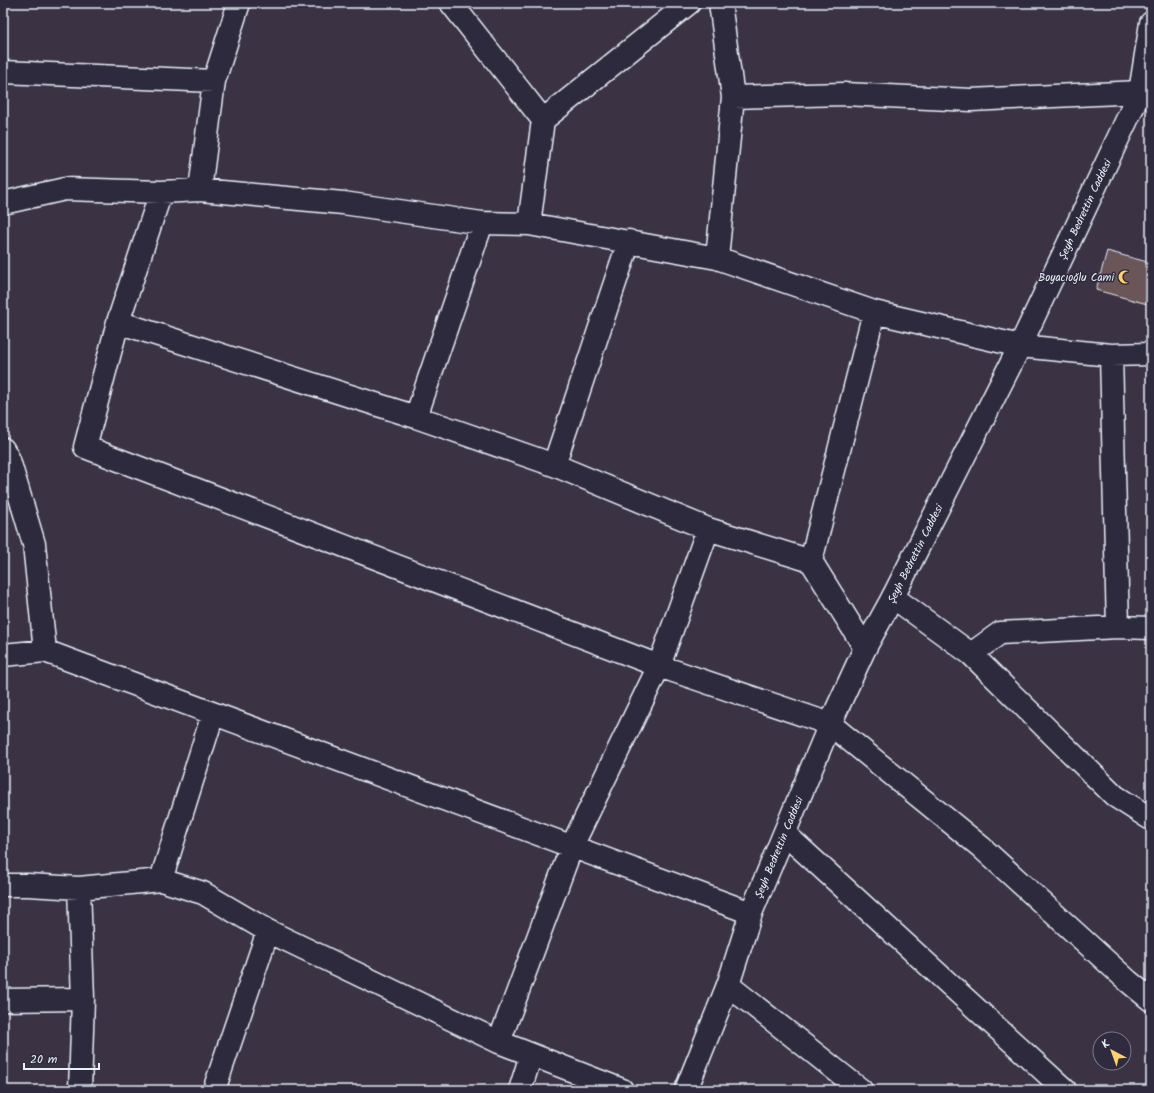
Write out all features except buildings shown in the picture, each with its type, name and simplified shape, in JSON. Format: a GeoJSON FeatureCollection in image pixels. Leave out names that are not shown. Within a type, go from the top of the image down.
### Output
{"type":"FeatureCollection","features":[{"type":"Feature","properties":{"kind":"street"},"geometry":{"type":"LineString","coordinates":[[200,190],[214,81],[239,3]]}},
{"type":"Feature","properties":{"kind":"street"},"geometry":{"type":"LineString","coordinates":[[451,3],[543,120]]}},
{"type":"Feature","properties":{"kind":"street"},"geometry":{"type":"LineString","coordinates":[[528,224],[543,120],[689,3]]}},
{"type":"Feature","properties":{"kind":"street"},"geometry":{"type":"LineString","coordinates":[[717,258],[733,97],[720,3]]}},
{"type":"Feature","properties":{"kind":"street","name":"Şeyh Bedrettin Caddesi"},"geometry":{"type":"LineString","coordinates":[[686,1090],[728,985],[751,914],[830,724],[865,648],[893,597],[1020,346],[1145,92],[1151,23]]}},
{"type":"Feature","properties":{"kind":"street"},"geometry":{"type":"LineString","coordinates":[[3,72],[214,81]]}},
{"type":"Feature","properties":{"kind":"street"},"geometry":{"type":"LineString","coordinates":[[733,97],[844,94],[971,100],[1145,92]]}},
{"type":"Feature","properties":{"kind":"street"},"geometry":{"type":"LineString","coordinates":[[3,203],[65,189],[161,192],[200,190],[343,203],[482,223],[528,224],[717,258],[874,312],[1020,346],[1111,355],[1151,354]]}},
{"type":"Feature","properties":{"kind":"street"},"geometry":{"type":"LineString","coordinates":[[161,192],[118,322],[85,447],[659,666],[830,724],[981,848],[1151,1000]]}},
{"type":"Feature","properties":{"kind":"street"},"geometry":{"type":"LineString","coordinates":[[416,417],[482,223]]}},
{"type":"Feature","properties":{"kind":"street"},"geometry":{"type":"LineString","coordinates":[[554,465],[629,241]]}},
{"type":"Feature","properties":{"kind":"street"},"geometry":{"type":"LineString","coordinates":[[811,561],[874,312]]}},
{"type":"Feature","properties":{"kind":"street"},"geometry":{"type":"LineString","coordinates":[[118,322],[416,417],[554,465],[708,529],[811,561],[865,648]]}},
{"type":"Feature","properties":{"kind":"street"},"geometry":{"type":"LineString","coordinates":[[1111,355],[1118,626]]}},
{"type":"Feature","properties":{"kind":"street"},"geometry":{"type":"LineString","coordinates":[[3,449],[10,460],[34,544],[45,652]]}},
{"type":"Feature","properties":{"kind":"street"},"geometry":{"type":"LineString","coordinates":[[499,1042],[572,846],[659,666],[708,529]]}},
{"type":"Feature","properties":{"kind":"street"},"geometry":{"type":"LineString","coordinates":[[893,597],[971,654],[1115,796],[1151,819]]}},
{"type":"Feature","properties":{"kind":"street"},"geometry":{"type":"LineString","coordinates":[[971,654],[1000,633],[1118,626],[1151,628]]}},
{"type":"Feature","properties":{"kind":"street"},"geometry":{"type":"LineString","coordinates":[[3,655],[45,652],[572,846],[751,914]]}},
{"type":"Feature","properties":{"kind":"street"},"geometry":{"type":"LineString","coordinates":[[161,880],[213,714]]}},
{"type":"Feature","properties":{"kind":"street"},"geometry":{"type":"LineString","coordinates":[[785,834],[1065,1090]]}},
{"type":"Feature","properties":{"kind":"street"},"geometry":{"type":"LineString","coordinates":[[3,885],[79,888],[161,880],[203,893],[268,931],[499,1042],[622,1090]]}},
{"type":"Feature","properties":{"kind":"street"},"geometry":{"type":"LineString","coordinates":[[79,888],[83,999],[80,1090]]}},
{"type":"Feature","properties":{"kind":"street"},"geometry":{"type":"LineString","coordinates":[[214,1090],[268,931]]}},
{"type":"Feature","properties":{"kind":"street"},"geometry":{"type":"LineString","coordinates":[[728,985],[861,1090]]}},
{"type":"Feature","properties":{"kind":"street"},"geometry":{"type":"LineString","coordinates":[[3,1000],[83,999]]}},
{"type":"Feature","properties":{"kind":"street"},"geometry":{"type":"LineString","coordinates":[[520,1090],[531,1055]]}},
{"type":"Feature","properties":{"kind":"place","name":"Boyacıoğlu Cami"},"geometry":{"type":"Point","coordinates":[1125,277]}}]}
